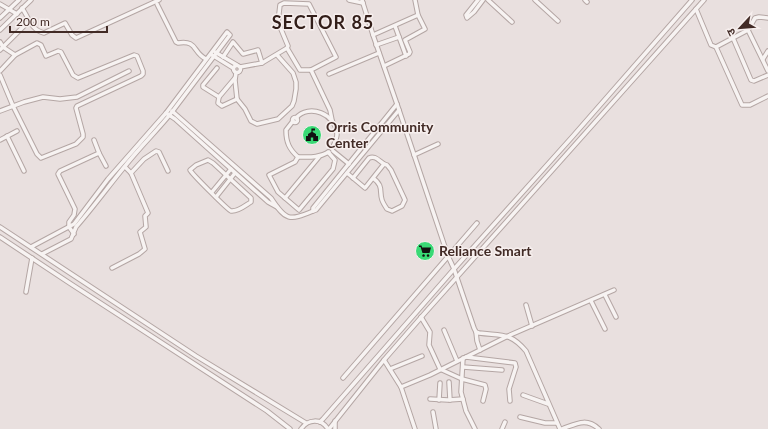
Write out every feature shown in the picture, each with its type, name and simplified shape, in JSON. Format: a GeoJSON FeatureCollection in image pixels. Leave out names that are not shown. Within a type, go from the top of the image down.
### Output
{"type":"FeatureCollection","features":[{"type":"Feature","properties":{"kind":"street"},"geometry":{"type":"LineString","coordinates":[[0,18],[19,0]]}},
{"type":"Feature","properties":{"kind":"street"},"geometry":{"type":"LineString","coordinates":[[0,30],[31,0]]}},
{"type":"Feature","properties":{"kind":"street"},"geometry":{"type":"LineString","coordinates":[[349,0],[363,2],[376,45],[398,104],[448,256],[457,277],[470,320],[476,332],[480,350]]}},
{"type":"Feature","properties":{"kind":"street"},"geometry":{"type":"LineString","coordinates":[[384,66],[409,54],[410,52],[405,40],[425,29],[418,15],[415,0]]}},
{"type":"Feature","properties":{"kind":"street"},"geometry":{"type":"LineString","coordinates":[[478,0],[466,15],[467,18],[484,0]]}},
{"type":"Feature","properties":{"kind":"street"},"geometry":{"type":"LineString","coordinates":[[488,0],[512,22]]}},
{"type":"Feature","properties":{"kind":"street"},"geometry":{"type":"LineString","coordinates":[[535,0],[558,21]]}},
{"type":"Feature","properties":{"kind":"street"},"geometry":{"type":"LineString","coordinates":[[320,422],[454,269],[589,119],[692,0]]}},
{"type":"Feature","properties":{"kind":"street"},"geometry":{"type":"LineString","coordinates":[[301,429],[306,423],[315,421],[323,423],[329,429],[384,360],[421,317],[704,0]]}},
{"type":"Feature","properties":{"kind":"street"},"geometry":{"type":"LineString","coordinates":[[22,8],[34,29],[43,33],[66,23],[72,35],[76,38],[158,2],[176,42],[191,44],[197,54],[206,60]]}},
{"type":"Feature","properties":{"kind":"street"},"geometry":{"type":"LineString","coordinates":[[284,3],[309,4],[336,58],[311,70],[300,70],[288,48],[278,22],[280,5],[284,3]]}},
{"type":"Feature","properties":{"kind":"street"},"geometry":{"type":"LineString","coordinates":[[0,4],[17,14]]}},
{"type":"Feature","properties":{"kind":"street"},"geometry":{"type":"LineString","coordinates":[[696,10],[711,45],[716,47],[742,105],[750,105],[768,96]]}},
{"type":"Feature","properties":{"kind":"street"},"geometry":{"type":"LineString","coordinates":[[680,14],[687,20]]}},
{"type":"Feature","properties":{"kind":"street"},"geometry":{"type":"LineString","coordinates":[[373,35],[418,15]]}},
{"type":"Feature","properties":{"kind":"street"},"geometry":{"type":"LineString","coordinates":[[716,47],[748,30],[756,18],[768,18]]}},
{"type":"Feature","properties":{"kind":"street"},"geometry":{"type":"LineString","coordinates":[[0,50],[29,21]]}},
{"type":"Feature","properties":{"kind":"street"},"geometry":{"type":"LineString","coordinates":[[395,26],[406,56]]}},
{"type":"Feature","properties":{"kind":"street"},"geometry":{"type":"LineString","coordinates":[[748,30],[768,70]]}},
{"type":"Feature","properties":{"kind":"street"},"geometry":{"type":"LineString","coordinates":[[31,247],[74,224],[170,112],[213,53],[226,32],[228,32],[230,35],[213,53],[206,60],[170,112]]}},
{"type":"Feature","properties":{"kind":"street"},"geometry":{"type":"LineString","coordinates":[[376,45],[398,37]]}},
{"type":"Feature","properties":{"kind":"street"},"geometry":{"type":"LineString","coordinates":[[733,38],[751,80],[754,81],[768,75]]}},
{"type":"Feature","properties":{"kind":"street"},"geometry":{"type":"LineString","coordinates":[[0,42],[3,47],[15,55]]}},
{"type":"Feature","properties":{"kind":"street"},"geometry":{"type":"LineString","coordinates":[[223,57],[233,42],[243,54],[258,50],[262,63]]}},
{"type":"Feature","properties":{"kind":"street"},"geometry":{"type":"LineString","coordinates":[[0,71],[15,55],[39,43],[46,56],[58,51],[61,52],[73,75],[78,78],[134,55],[137,56],[143,71],[143,74],[140,76],[78,105],[76,108],[83,137],[76,144],[41,158],[37,154],[13,106],[0,74]]}},
{"type":"Feature","properties":{"kind":"street"},"geometry":{"type":"LineString","coordinates":[[236,73],[233,70],[237,67],[262,63],[288,48]]}},
{"type":"Feature","properties":{"kind":"street"},"geometry":{"type":"LineString","coordinates":[[763,60],[768,51]]}},
{"type":"Feature","properties":{"kind":"street"},"geometry":{"type":"LineString","coordinates":[[213,53],[223,57],[237,67],[239,72],[236,73],[235,78],[237,99],[245,109],[250,121],[257,124],[278,119],[286,112],[294,101],[296,95],[296,82],[293,73],[277,55]]}},
{"type":"Feature","properties":{"kind":"street"},"geometry":{"type":"LineString","coordinates":[[213,53],[237,67]]}},
{"type":"Feature","properties":{"kind":"street"},"geometry":{"type":"LineString","coordinates":[[329,74],[379,53]]}},
{"type":"Feature","properties":{"kind":"street"},"geometry":{"type":"LineString","coordinates":[[216,68],[203,87],[220,97]]}},
{"type":"Feature","properties":{"kind":"street"},"geometry":{"type":"LineString","coordinates":[[311,70],[330,110],[332,120]]}},
{"type":"Feature","properties":{"kind":"street"},"geometry":{"type":"LineString","coordinates":[[0,111],[24,102],[44,97],[60,99],[77,96],[129,71]]}},
{"type":"Feature","properties":{"kind":"street"},"geometry":{"type":"LineString","coordinates":[[235,78],[220,97],[218,103],[222,106],[237,99]]}},
{"type":"Feature","properties":{"kind":"street"},"geometry":{"type":"LineString","coordinates":[[170,112],[272,198],[277,207],[284,214],[293,218],[316,210],[347,173],[350,166],[398,104]]}},
{"type":"Feature","properties":{"kind":"street"},"geometry":{"type":"LineString","coordinates":[[313,210],[313,208],[399,110]]}},
{"type":"Feature","properties":{"kind":"street"},"geometry":{"type":"LineString","coordinates":[[315,111],[325,114],[332,120],[337,134],[336,142],[331,151],[319,157],[298,157],[287,144],[286,137],[286,129],[294,119],[305,112],[315,111]]}},
{"type":"Feature","properties":{"kind":"street"},"geometry":{"type":"LineString","coordinates":[[170,112],[235,173],[268,202],[277,207]]}},
{"type":"Feature","properties":{"kind":"street"},"geometry":{"type":"LineString","coordinates":[[286,112],[294,119]]}},
{"type":"Feature","properties":{"kind":"street"},"geometry":{"type":"LineString","coordinates":[[0,140],[17,132]]}},
{"type":"Feature","properties":{"kind":"street"},"geometry":{"type":"LineString","coordinates":[[7,136],[24,171]]}},
{"type":"Feature","properties":{"kind":"street"},"geometry":{"type":"LineString","coordinates":[[94,140],[106,166]]}},
{"type":"Feature","properties":{"kind":"street"},"geometry":{"type":"LineString","coordinates":[[414,155],[438,144]]}},
{"type":"Feature","properties":{"kind":"street"},"geometry":{"type":"LineString","coordinates":[[131,173],[144,159],[157,151],[168,171]]}},
{"type":"Feature","properties":{"kind":"street"},"geometry":{"type":"LineString","coordinates":[[331,151],[350,166]]}},
{"type":"Feature","properties":{"kind":"street"},"geometry":{"type":"LineString","coordinates":[[298,157],[295,162],[269,175],[278,192],[299,210],[333,170],[335,160],[331,151]]}},
{"type":"Feature","properties":{"kind":"street"},"geometry":{"type":"LineString","coordinates":[[74,234],[69,227],[69,222],[74,215],[74,209],[58,174],[60,171],[99,153]]}},
{"type":"Feature","properties":{"kind":"street"},"geometry":{"type":"LineString","coordinates":[[42,254],[70,240],[76,227],[125,167],[131,156]]}},
{"type":"Feature","properties":{"kind":"street"},"geometry":{"type":"LineString","coordinates":[[353,178],[369,158],[374,156],[387,165],[391,170],[405,200],[402,206],[392,211],[387,209],[381,198],[382,190],[373,178]]}},
{"type":"Feature","properties":{"kind":"street"},"geometry":{"type":"LineString","coordinates":[[285,198],[319,157]]}},
{"type":"Feature","properties":{"kind":"street"},"geometry":{"type":"LineString","coordinates":[[208,160],[214,163],[226,175],[251,198],[252,202],[235,211],[228,210],[212,192],[192,174],[190,170],[196,165],[208,160]]}},
{"type":"Feature","properties":{"kind":"street"},"geometry":{"type":"LineString","coordinates":[[128,162],[135,168]]}},
{"type":"Feature","properties":{"kind":"street"},"geometry":{"type":"LineString","coordinates":[[347,173],[365,188],[384,164]]}},
{"type":"Feature","properties":{"kind":"street"},"geometry":{"type":"LineString","coordinates":[[112,268],[139,254],[144,249],[140,232],[146,227],[147,222],[145,216],[148,213],[131,173],[125,167]]}},
{"type":"Feature","properties":{"kind":"street"},"geometry":{"type":"LineString","coordinates":[[212,192],[231,169]]}},
{"type":"Feature","properties":{"kind":"street"},"geometry":{"type":"LineString","coordinates":[[216,197],[235,173]]}},
{"type":"Feature","properties":{"kind":"street"},"geometry":{"type":"LineString","coordinates":[[342,378],[477,223]]}},
{"type":"Feature","properties":{"kind":"street"},"geometry":{"type":"LineString","coordinates":[[0,227],[196,356],[306,423]]}},
{"type":"Feature","properties":{"kind":"street"},"geometry":{"type":"LineString","coordinates":[[0,237],[255,403],[290,429]]}},
{"type":"Feature","properties":{"kind":"street"},"geometry":{"type":"LineString","coordinates":[[26,292],[32,258]]}},
{"type":"Feature","properties":{"kind":"street"},"geometry":{"type":"LineString","coordinates":[[87,295],[92,287]]}},
{"type":"Feature","properties":{"kind":"street"},"geometry":{"type":"LineString","coordinates":[[401,387],[430,375],[508,336],[614,290]]}},
{"type":"Feature","properties":{"kind":"street"},"geometry":{"type":"LineString","coordinates":[[605,294],[616,317]]}},
{"type":"Feature","properties":{"kind":"street"},"geometry":{"type":"LineString","coordinates":[[591,301],[604,329]]}},
{"type":"Feature","properties":{"kind":"street"},"geometry":{"type":"LineString","coordinates":[[526,305],[532,326]]}},
{"type":"Feature","properties":{"kind":"street"},"geometry":{"type":"LineString","coordinates":[[421,317],[430,332],[429,344],[440,370],[462,379],[485,385],[486,389],[483,401]]}},
{"type":"Feature","properties":{"kind":"street"},"geometry":{"type":"LineString","coordinates":[[444,330],[456,361]]}},
{"type":"Feature","properties":{"kind":"street"},"geometry":{"type":"LineString","coordinates":[[476,332],[508,336],[518,342],[526,351],[548,404],[561,429],[584,421],[599,429]]}},
{"type":"Feature","properties":{"kind":"street"},"geometry":{"type":"LineString","coordinates":[[390,369],[422,356]]}},
{"type":"Feature","properties":{"kind":"street"},"geometry":{"type":"LineString","coordinates":[[464,357],[461,392],[466,411],[476,429]]}},
{"type":"Feature","properties":{"kind":"street"},"geometry":{"type":"LineString","coordinates":[[464,357],[514,364],[516,367],[509,390],[510,401]]}},
{"type":"Feature","properties":{"kind":"street"},"geometry":{"type":"LineString","coordinates":[[384,360],[401,387],[415,429]]}},
{"type":"Feature","properties":{"kind":"street"},"geometry":{"type":"LineString","coordinates":[[463,367],[502,370]]}},
{"type":"Feature","properties":{"kind":"street"},"geometry":{"type":"LineString","coordinates":[[449,382],[450,400]]}},
{"type":"Feature","properties":{"kind":"street"},"geometry":{"type":"LineString","coordinates":[[439,400],[440,383]]}},
{"type":"Feature","properties":{"kind":"street"},"geometry":{"type":"LineString","coordinates":[[523,395],[548,404]]}},
{"type":"Feature","properties":{"kind":"street"},"geometry":{"type":"LineString","coordinates":[[430,399],[463,399]]}},
{"type":"Feature","properties":{"kind":"street"},"geometry":{"type":"LineString","coordinates":[[433,412],[436,429]]}},
{"type":"Feature","properties":{"kind":"street"},"geometry":{"type":"LineString","coordinates":[[520,417],[548,423],[557,423]]}},
{"type":"Feature","properties":{"kind":"street"},"geometry":{"type":"LineString","coordinates":[[335,421],[335,429]]}},
{"type":"Feature","properties":{"kind":"street"},"geometry":{"type":"LineString","coordinates":[[502,429],[505,422]]}},
{"type":"Feature","properties":{"kind":"street"},"geometry":{"type":"LineString","coordinates":[[284,424],[285,429]]}},
{"type":"Feature","properties":{"kind":"place","name":"Orris Community Center"},"geometry":{"type":"Point","coordinates":[312,135]}},
{"type":"Feature","properties":{"kind":"place","name":"Reliance Smart"},"geometry":{"type":"Point","coordinates":[425,251]}},
{"type":"Feature","properties":{"kind":"district","name":"SECTOR 85"},"geometry":{"type":"Point","coordinates":[323,23]}}]}
